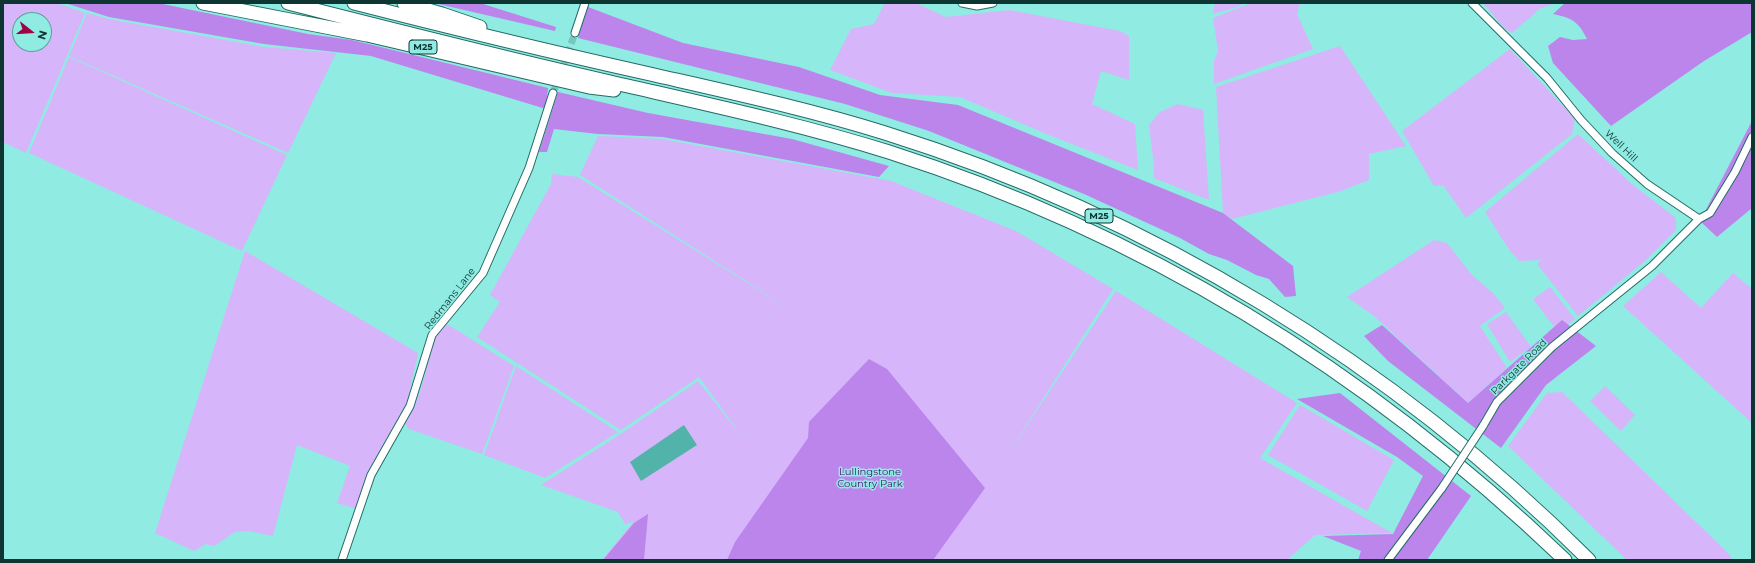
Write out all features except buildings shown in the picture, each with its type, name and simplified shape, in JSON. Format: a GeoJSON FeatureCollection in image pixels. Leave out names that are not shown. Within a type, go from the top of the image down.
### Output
{"type":"FeatureCollection","features":[{"type":"Feature","properties":{"kind":"highway","name":"M25"},"geometry":{"type":"LineString","coordinates":[[203,3],[375,36],[589,87],[616,90],[642,89]]}},
{"type":"Feature","properties":{"kind":"highway","name":"M25"},"geometry":{"type":"LineString","coordinates":[[288,3],[489,54],[800,126],[928,165],[1024,202],[1150,260],[1217,296],[1282,335],[1362,389],[1467,471],[1565,560]]}},
{"type":"Feature","properties":{"kind":"highway","name":"M25"},"geometry":{"type":"LineString","coordinates":[[354,3],[838,119],[977,164],[1109,221],[1234,286],[1309,332],[1361,367],[1460,442],[1536,508],[1590,560]]}},
{"type":"Feature","properties":{"kind":"highway","name":"M25"},"geometry":{"type":"LineString","coordinates":[[404,3],[456,18],[522,44]]}},
{"type":"Feature","properties":{"kind":"street"},"geometry":{"type":"LineString","coordinates":[[575,33],[585,3]]}},
{"type":"Feature","properties":{"kind":"street"},"geometry":{"type":"LineString","coordinates":[[962,3],[977,6],[993,3]]}},
{"type":"Feature","properties":{"kind":"street","name":"Well Hill"},"geometry":{"type":"LineString","coordinates":[[1472,3],[1548,78],[1581,120],[1612,154],[1647,184],[1699,219]]}},
{"type":"Feature","properties":{"kind":"street","name":"Redmans Lane"},"geometry":{"type":"LineString","coordinates":[[342,560],[371,475],[410,406],[432,336],[483,273],[529,168],[553,93]]}},
{"type":"Feature","properties":{"kind":"street"},"geometry":{"type":"LineString","coordinates":[[1699,219],[1710,213],[1735,172],[1752,137]]}},
{"type":"Feature","properties":{"kind":"street","name":"Parkgate Road"},"geometry":{"type":"LineString","coordinates":[[1388,560],[1442,488],[1497,402],[1552,347],[1652,266],[1699,219]]}},
{"type":"Feature","properties":{"kind":"green space"},"geometry":{"type":"Polygon","coordinates":[[[3,3],[57,3],[85,13],[26,153],[3,142],[3,3]]]}},
{"type":"Feature","properties":{"kind":"green space"},"geometry":{"type":"Polygon","coordinates":[[[65,3],[158,3],[308,34],[352,40],[548,88],[546,109],[371,56],[264,44],[109,17],[65,3]]]}},
{"type":"Feature","properties":{"kind":"green space"},"geometry":{"type":"Polygon","coordinates":[[[434,3],[480,3],[556,27],[555,31],[434,3]]]}},
{"type":"Feature","properties":{"kind":"green space"},"geometry":{"type":"Polygon","coordinates":[[[885,3],[916,3],[946,17],[1009,10],[1120,31],[1129,36],[1129,80],[1101,71],[1092,104],[1135,124],[1138,170],[1044,133],[960,97],[892,93],[830,70],[851,29],[874,24],[885,3]]]}},
{"type":"Feature","properties":{"kind":"green space"},"geometry":{"type":"Polygon","coordinates":[[[1215,3],[1244,3],[1237,7],[1213,14],[1215,3]]]}},
{"type":"Feature","properties":{"kind":"green space"},"geometry":{"type":"Polygon","coordinates":[[[1251,3],[1300,3],[1297,14],[1313,49],[1214,84],[1214,61],[1218,51],[1213,18],[1251,3]]]}},
{"type":"Feature","properties":{"kind":"green space"},"geometry":{"type":"Polygon","coordinates":[[[1483,3],[1556,3],[1541,8],[1512,33],[1504,28],[1483,3]]]}},
{"type":"Feature","properties":{"kind":"green space"},"geometry":{"type":"Polygon","coordinates":[[[1565,3],[1752,3],[1752,32],[1704,61],[1611,126],[1553,63],[1548,46],[1560,37],[1573,40],[1587,39],[1581,28],[1574,21],[1553,14],[1565,3]]]}},
{"type":"Feature","properties":{"kind":"green space"},"geometry":{"type":"Polygon","coordinates":[[[588,7],[683,43],[799,67],[880,95],[958,105],[1223,213],[1293,266],[1296,296],[1285,297],[1269,279],[1256,275],[1227,260],[1209,254],[1180,238],[1084,194],[929,131],[845,104],[578,38],[588,7]]]}},
{"type":"Feature","properties":{"kind":"green space"},"geometry":{"type":"Polygon","coordinates":[[[87,13],[109,19],[264,47],[336,53],[288,153],[69,56],[87,13]]]}},
{"type":"Feature","properties":{"kind":"green space"},"geometry":{"type":"Polygon","coordinates":[[[1340,46],[1406,146],[1369,154],[1369,180],[1341,191],[1232,219],[1223,213],[1216,87],[1340,46]]]}},
{"type":"Feature","properties":{"kind":"green space"},"geometry":{"type":"Polygon","coordinates":[[[1510,49],[1575,119],[1572,134],[1466,218],[1443,185],[1434,186],[1402,131],[1510,49]]]}},
{"type":"Feature","properties":{"kind":"green space"},"geometry":{"type":"Polygon","coordinates":[[[69,57],[287,155],[242,251],[29,153],[69,57]]]}},
{"type":"Feature","properties":{"kind":"green space"},"geometry":{"type":"Polygon","coordinates":[[[558,92],[648,113],[792,139],[889,166],[879,177],[663,137],[598,134],[554,129],[547,152],[539,152],[558,92]]]}},
{"type":"Feature","properties":{"kind":"green space"},"geometry":{"type":"Polygon","coordinates":[[[1178,104],[1203,110],[1209,200],[1154,178],[1149,125],[1160,112],[1178,104]]]}},
{"type":"Feature","properties":{"kind":"green space"},"geometry":{"type":"Polygon","coordinates":[[[1752,121],[1752,208],[1717,237],[1700,221],[1752,121]]]}},
{"type":"Feature","properties":{"kind":"green space"},"geometry":{"type":"Polygon","coordinates":[[[1578,134],[1633,185],[1676,218],[1676,230],[1646,260],[1578,316],[1537,264],[1541,260],[1519,261],[1510,251],[1485,212],[1578,134]]]}},
{"type":"Feature","properties":{"kind":"green space"},"geometry":{"type":"Polygon","coordinates":[[[598,136],[662,139],[891,181],[1016,231],[1113,289],[1004,460],[1116,291],[1297,403],[1260,458],[1392,533],[1315,535],[1289,558],[1290,560],[602,560],[634,521],[625,524],[618,512],[541,485],[622,433],[698,381],[744,439],[699,377],[621,430],[477,337],[500,302],[490,295],[551,184],[552,174],[578,177],[807,320],[580,175],[598,136]]]}},
{"type":"Feature","properties":{"kind":"green space"},"geometry":{"type":"Polygon","coordinates":[[[1434,240],[1447,243],[1471,274],[1493,293],[1505,308],[1480,326],[1507,368],[1468,403],[1374,316],[1347,297],[1434,240]]]}},
{"type":"Feature","properties":{"kind":"green space"},"geometry":{"type":"Polygon","coordinates":[[[245,251],[418,353],[407,403],[367,473],[357,509],[337,503],[350,466],[297,445],[273,536],[248,531],[235,532],[214,546],[206,544],[194,551],[155,533],[245,251]]]}},
{"type":"Feature","properties":{"kind":"green space"},"geometry":{"type":"Polygon","coordinates":[[[1661,272],[1701,308],[1733,273],[1752,289],[1752,423],[1623,306],[1661,272]]]}},
{"type":"Feature","properties":{"kind":"green space"},"geometry":{"type":"Polygon","coordinates":[[[1550,287],[1575,319],[1558,332],[1533,299],[1550,287]]]}},
{"type":"Feature","properties":{"kind":"green space"},"geometry":{"type":"Polygon","coordinates":[[[1506,312],[1531,347],[1510,362],[1487,324],[1506,312]]]}},
{"type":"Feature","properties":{"kind":"green space"},"geometry":{"type":"Polygon","coordinates":[[[1562,320],[1596,346],[1546,385],[1501,448],[1388,361],[1364,336],[1382,325],[1468,403],[1562,320]]]}},
{"type":"Feature","properties":{"kind":"green space"},"geometry":{"type":"Polygon","coordinates":[[[447,324],[514,366],[482,454],[409,429],[404,423],[415,404],[421,389],[435,337],[447,324]]]}},
{"type":"Feature","properties":{"kind":"green space","name":"Lullingstone Country Park"},"geometry":{"type":"Polygon","coordinates":[[[869,359],[887,369],[985,488],[933,560],[727,560],[735,542],[808,438],[809,422],[869,359]]]}},
{"type":"Feature","properties":{"kind":"green space"},"geometry":{"type":"Polygon","coordinates":[[[516,366],[618,432],[545,478],[484,455],[516,366]]]}},
{"type":"Feature","properties":{"kind":"green space"},"geometry":{"type":"Polygon","coordinates":[[[1605,386],[1635,415],[1621,431],[1590,401],[1605,386]]]}},
{"type":"Feature","properties":{"kind":"green space"},"geometry":{"type":"Polygon","coordinates":[[[1562,392],[1730,555],[1731,560],[1627,560],[1508,446],[1547,393],[1562,392]]]}},
{"type":"Feature","properties":{"kind":"green space"},"geometry":{"type":"Polygon","coordinates":[[[1340,393],[1471,496],[1427,560],[1358,560],[1361,551],[1323,536],[1393,534],[1423,476],[1397,457],[1297,399],[1340,393]]]}},
{"type":"Feature","properties":{"kind":"green space"},"geometry":{"type":"Polygon","coordinates":[[[1300,405],[1394,460],[1367,511],[1268,455],[1300,405]]]}},
{"type":"Feature","properties":{"kind":"green space"},"geometry":{"type":"Polygon","coordinates":[[[648,514],[644,560],[603,560],[634,523],[648,514]]]}},
{"type":"Feature","properties":{"kind":"shaded area"},"geometry":{"type":"Polygon","coordinates":[[[684,425],[697,445],[641,481],[630,462],[684,425]]]}},
{"type":"Feature","properties":{"kind":"tunnel"},"geometry":{"type":"LineString","coordinates":[[553,93],[575,33]]}}]}
